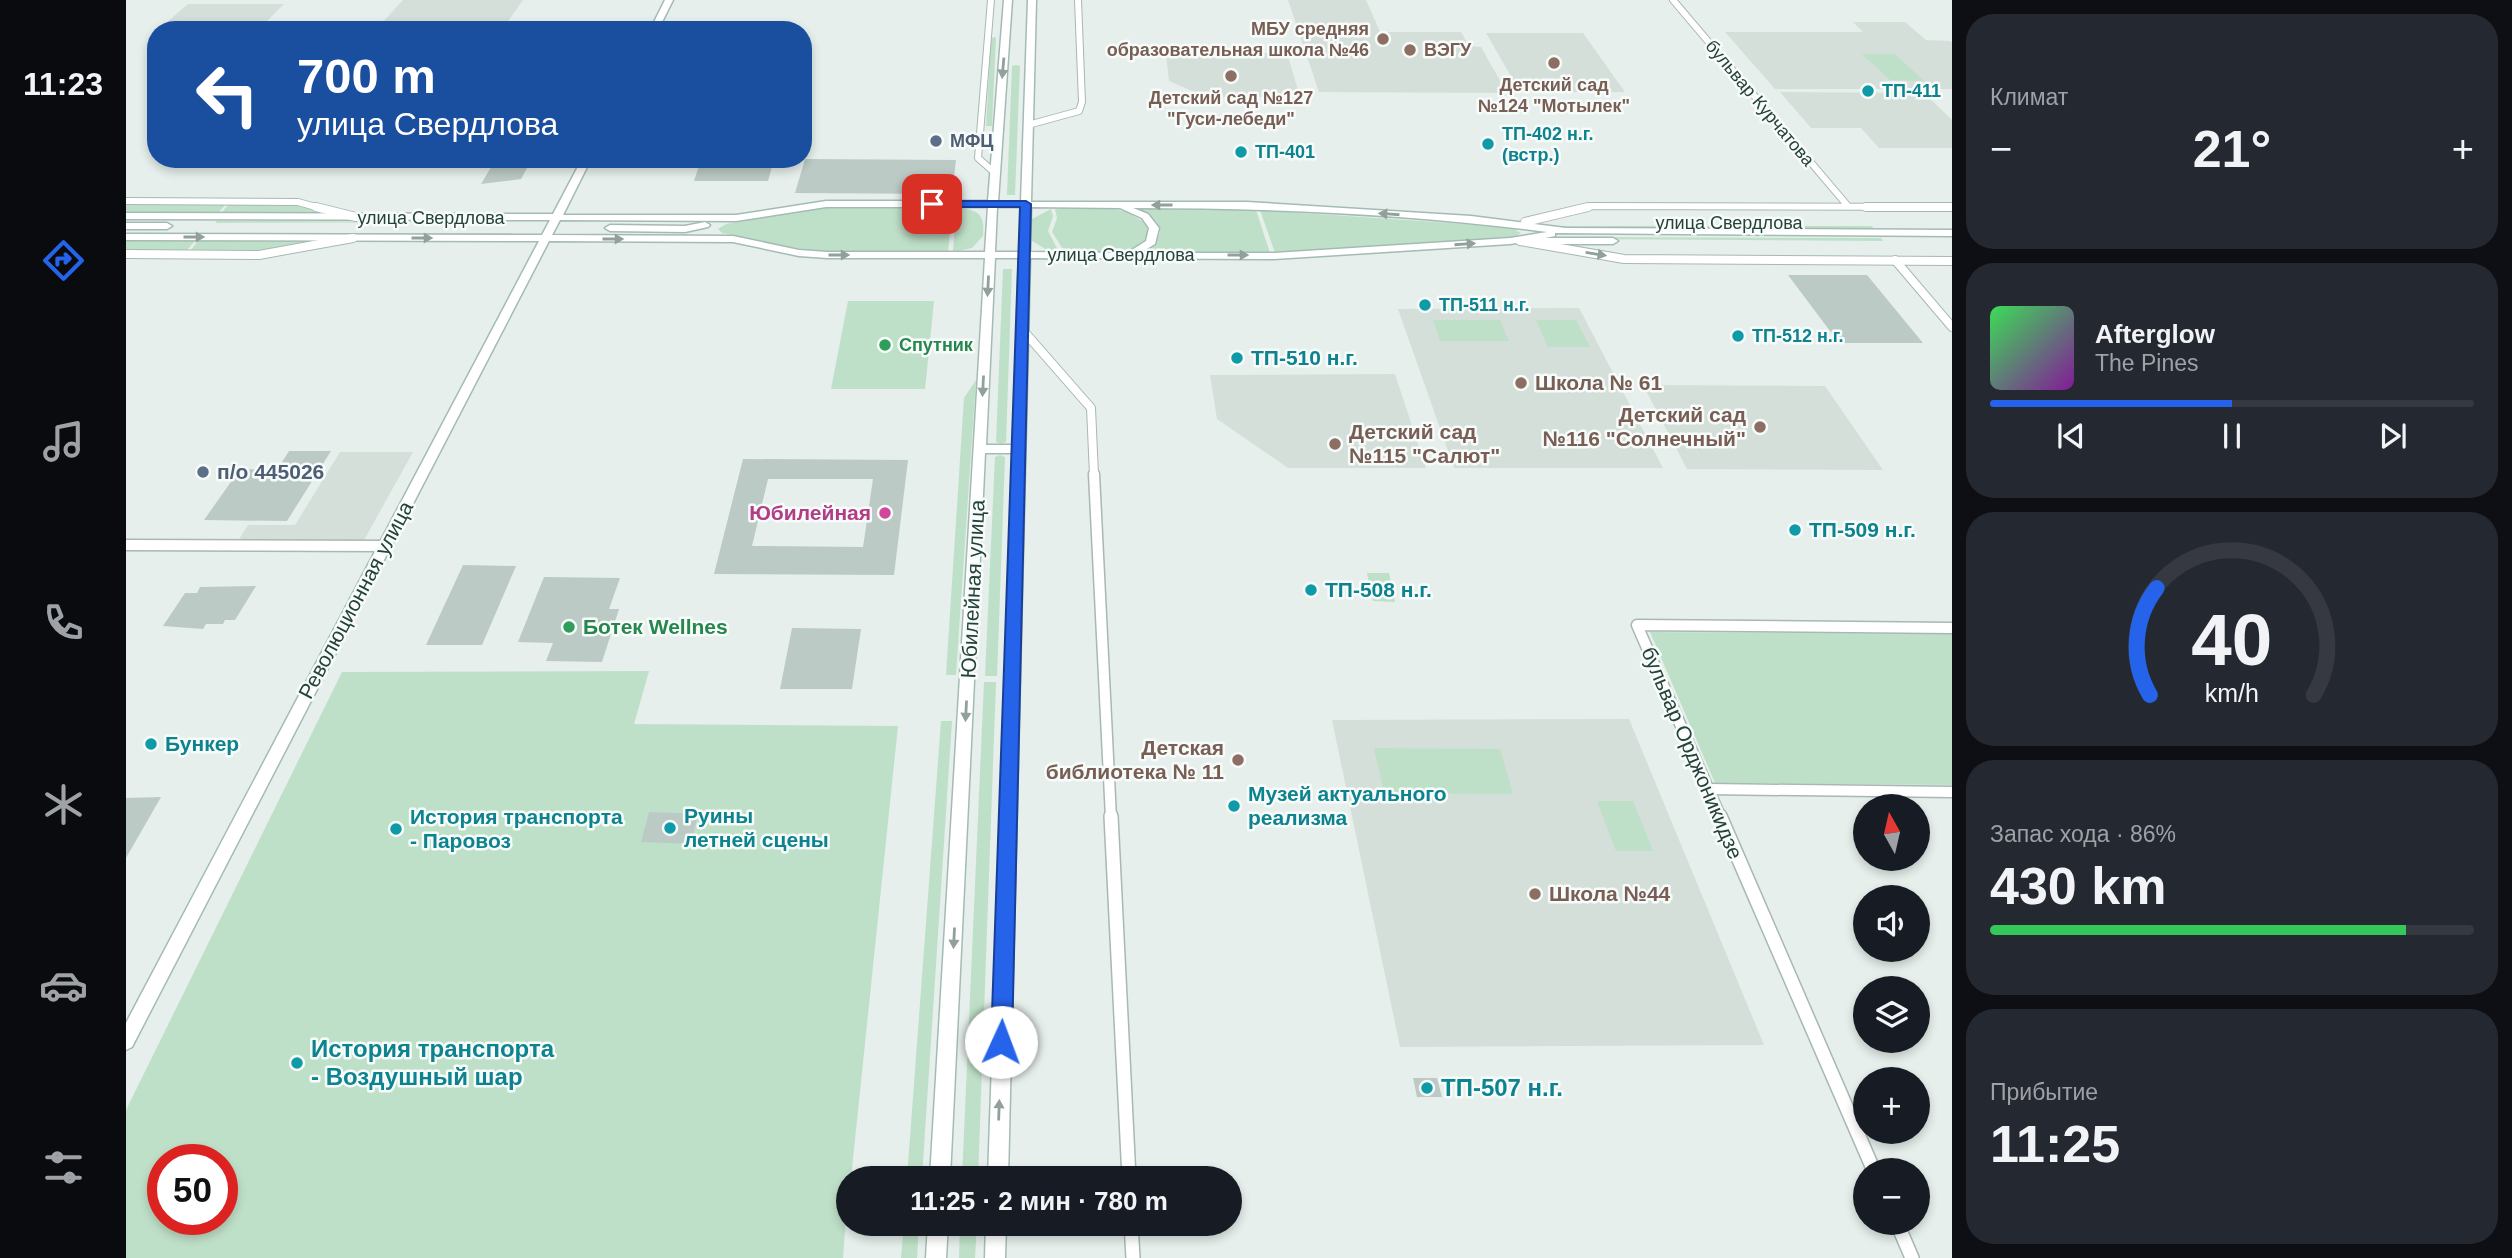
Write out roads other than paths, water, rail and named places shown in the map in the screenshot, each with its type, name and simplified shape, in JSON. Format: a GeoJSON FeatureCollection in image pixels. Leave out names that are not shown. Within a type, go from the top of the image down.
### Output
{"type":"FeatureCollection","features":[{"type":"Feature","properties":{"kind":"main road"},"geometry":{"type":"LineString","coordinates":[[658,21],[669,0]]}},
{"type":"Feature","properties":{"kind":"main road","name":"Юбилейная улица"},"geometry":{"type":"LineString","coordinates":[[941,1166],[990,255],[1008,0]]}},
{"type":"Feature","properties":{"kind":"main road","name":"Юбилейная улица"},"geometry":{"type":"LineString","coordinates":[[998,1166],[1032,0]]}},
{"type":"Feature","properties":{"kind":"main road","name":"Революционная улица"},"geometry":{"type":"LineString","coordinates":[[126,1041],[582,168]]}},
{"type":"Feature","properties":{"kind":"main road","name":"улица Свердлова"},"geometry":{"type":"LineString","coordinates":[[685,229],[826,204],[1026,204],[1247,205],[1506,223],[1566,231],[1952,233]]}},
{"type":"Feature","properties":{"kind":"main road"},"geometry":{"type":"LineString","coordinates":[[1106,205],[1136,211],[1153,223],[1154,228],[1151,242],[1144,248],[1116,255]]}},
{"type":"Feature","properties":{"kind":"main road","name":"улица Свердлова"},"geometry":{"type":"LineString","coordinates":[[126,216],[359,217],[733,239]]}},
{"type":"Feature","properties":{"kind":"main road","name":"улица Свердлова"},"geometry":{"type":"LineString","coordinates":[[126,237],[354,238],[736,219]]}},
{"type":"Feature","properties":{"kind":"main road"},"geometry":{"type":"LineString","coordinates":[[721,236],[717,229],[724,222]]}},
{"type":"Feature","properties":{"kind":"main road"},"geometry":{"type":"LineString","coordinates":[[1506,223],[1523,232],[1524,236],[1516,240]]}},
{"type":"Feature","properties":{"kind":"main road","name":"улица Свердлова"},"geometry":{"type":"LineString","coordinates":[[1506,223],[1952,224]]}},
{"type":"Feature","properties":{"kind":"main road","name":"улица Свердлова"},"geometry":{"type":"LineString","coordinates":[[126,226],[685,229],[813,255],[1310,254],[1516,240],[1952,243]]}},
{"type":"Feature","properties":{"kind":"main road","name":"улица Свердлова"},"geometry":{"type":"LineString","coordinates":[[1516,240],[1566,231]]}},
{"type":"Feature","properties":{"kind":"main road"},"geometry":{"type":"LineString","coordinates":[[979,449],[1018,449]]}},
{"type":"Feature","properties":{"kind":"main road"},"geometry":{"type":"LineString","coordinates":[[936,1258],[937,1236]]}},
{"type":"Feature","properties":{"kind":"main road"},"geometry":{"type":"LineString","coordinates":[[995,1258],[996,1236]]}},
{"type":"Feature","properties":{"kind":"street"},"geometry":{"type":"LineString","coordinates":[[991,0],[978,158],[995,173]]}},
{"type":"Feature","properties":{"kind":"street"},"geometry":{"type":"LineString","coordinates":[[1028,125],[1079,111],[1082,102],[1078,0]]}},
{"type":"Feature","properties":{"kind":"street","name":"бульвар Курчатова"},"geometry":{"type":"LineString","coordinates":[[1673,0],[1847,205]]}},
{"type":"Feature","properties":{"kind":"street"},"geometry":{"type":"LineString","coordinates":[[126,201],[298,202],[359,217]]}},
{"type":"Feature","properties":{"kind":"street"},"geometry":{"type":"LineString","coordinates":[[1525,222],[1591,206],[1952,207]]}},
{"type":"Feature","properties":{"kind":"street"},"geometry":{"type":"LineString","coordinates":[[126,254],[259,255],[354,238]]}},
{"type":"Feature","properties":{"kind":"street"},"geometry":{"type":"LineString","coordinates":[[1516,240],[1625,259],[1952,261]]}},
{"type":"Feature","properties":{"kind":"street"},"geometry":{"type":"LineString","coordinates":[[1895,260],[1952,327]]}},
{"type":"Feature","properties":{"kind":"street"},"geometry":{"type":"LineString","coordinates":[[1021,328],[1091,408],[1128,1166]]}},
{"type":"Feature","properties":{"kind":"street"},"geometry":{"type":"LineString","coordinates":[[126,545],[384,546]]}},
{"type":"Feature","properties":{"kind":"street","name":"бульвар Орджоникидзе"},"geometry":{"type":"LineString","coordinates":[[1868,1158],[1637,625],[1952,628]]}},
{"type":"Feature","properties":{"kind":"street"},"geometry":{"type":"LineString","coordinates":[[1708,789],[1952,792]]}},
{"type":"Feature","properties":{"kind":"street"},"geometry":{"type":"LineString","coordinates":[[1902,1235],[1912,1258]]}},
{"type":"Feature","properties":{"kind":"street"},"geometry":{"type":"LineString","coordinates":[[1132,1236],[1133,1258]]}},
{"type":"Feature","properties":{"kind":"place","name":"МБУ средняя образовательная школа №46"},"geometry":{"type":"Point","coordinates":[1383,39]}},
{"type":"Feature","properties":{"kind":"place","name":"ВЭГУ"},"geometry":{"type":"Point","coordinates":[1410,50]}},
{"type":"Feature","properties":{"kind":"place","name":"Детский сад №124 \"Мотылек\""},"geometry":{"type":"Point","coordinates":[1554,63]}},
{"type":"Feature","properties":{"kind":"place","name":"Детский сад №127 \"Гуси-лебеди\""},"geometry":{"type":"Point","coordinates":[1231,76]}},
{"type":"Feature","properties":{"kind":"place","name":"ТП-411"},"geometry":{"type":"Point","coordinates":[1868,91]}},
{"type":"Feature","properties":{"kind":"place","name":"МФЦ"},"geometry":{"type":"Point","coordinates":[936,141]}},
{"type":"Feature","properties":{"kind":"place","name":"ТП-402 н.г. (встр.)"},"geometry":{"type":"Point","coordinates":[1488,144]}},
{"type":"Feature","properties":{"kind":"place","name":"ТП-401"},"geometry":{"type":"Point","coordinates":[1241,152]}},
{"type":"Feature","properties":{"kind":"place","name":"ТП-511 н.г."},"geometry":{"type":"Point","coordinates":[1425,305]}},
{"type":"Feature","properties":{"kind":"place","name":"ТП-512 н.г."},"geometry":{"type":"Point","coordinates":[1738,336]}},
{"type":"Feature","properties":{"kind":"place","name":"Спутник"},"geometry":{"type":"Point","coordinates":[885,345]}},
{"type":"Feature","properties":{"kind":"place","name":"ТП-510 н.г."},"geometry":{"type":"Point","coordinates":[1237,358]}},
{"type":"Feature","properties":{"kind":"place","name":"Школа № 61"},"geometry":{"type":"Point","coordinates":[1521,383]}},
{"type":"Feature","properties":{"kind":"place","name":"Детский сад №116 \"Солнечный\""},"geometry":{"type":"Point","coordinates":[1760,427]}},
{"type":"Feature","properties":{"kind":"place","name":"Детский сад №115 \"Салют\""},"geometry":{"type":"Point","coordinates":[1335,444]}},
{"type":"Feature","properties":{"kind":"place","name":"п/о 445026"},"geometry":{"type":"Point","coordinates":[203,472]}},
{"type":"Feature","properties":{"kind":"place","name":"Юбилейная"},"geometry":{"type":"Point","coordinates":[885,513]}},
{"type":"Feature","properties":{"kind":"place","name":"ТП-509 н.г."},"geometry":{"type":"Point","coordinates":[1795,530]}},
{"type":"Feature","properties":{"kind":"place","name":"ТП-508 н.г."},"geometry":{"type":"Point","coordinates":[1311,590]}},
{"type":"Feature","properties":{"kind":"place","name":"Ботек Wellnes"},"geometry":{"type":"Point","coordinates":[569,627]}},
{"type":"Feature","properties":{"kind":"place","name":"Бункер"},"geometry":{"type":"Point","coordinates":[151,744]}},
{"type":"Feature","properties":{"kind":"place","name":"Детская библиотека № 11"},"geometry":{"type":"Point","coordinates":[1238,760]}},
{"type":"Feature","properties":{"kind":"place","name":"Музей актуального реализма"},"geometry":{"type":"Point","coordinates":[1234,806]}},
{"type":"Feature","properties":{"kind":"place","name":"Руины летней сцены"},"geometry":{"type":"Point","coordinates":[670,828]}},
{"type":"Feature","properties":{"kind":"place","name":"История транспорта - Паровоз"},"geometry":{"type":"Point","coordinates":[396,829]}},
{"type":"Feature","properties":{"kind":"place","name":"Школа №44"},"geometry":{"type":"Point","coordinates":[1535,894]}},
{"type":"Feature","properties":{"kind":"place","name":"История транспорта - Воздушный шар"},"geometry":{"type":"Point","coordinates":[297,1063]}},
{"type":"Feature","properties":{"kind":"place","name":"ТП-507 н.г."},"geometry":{"type":"Point","coordinates":[1427,1088]}}]}
